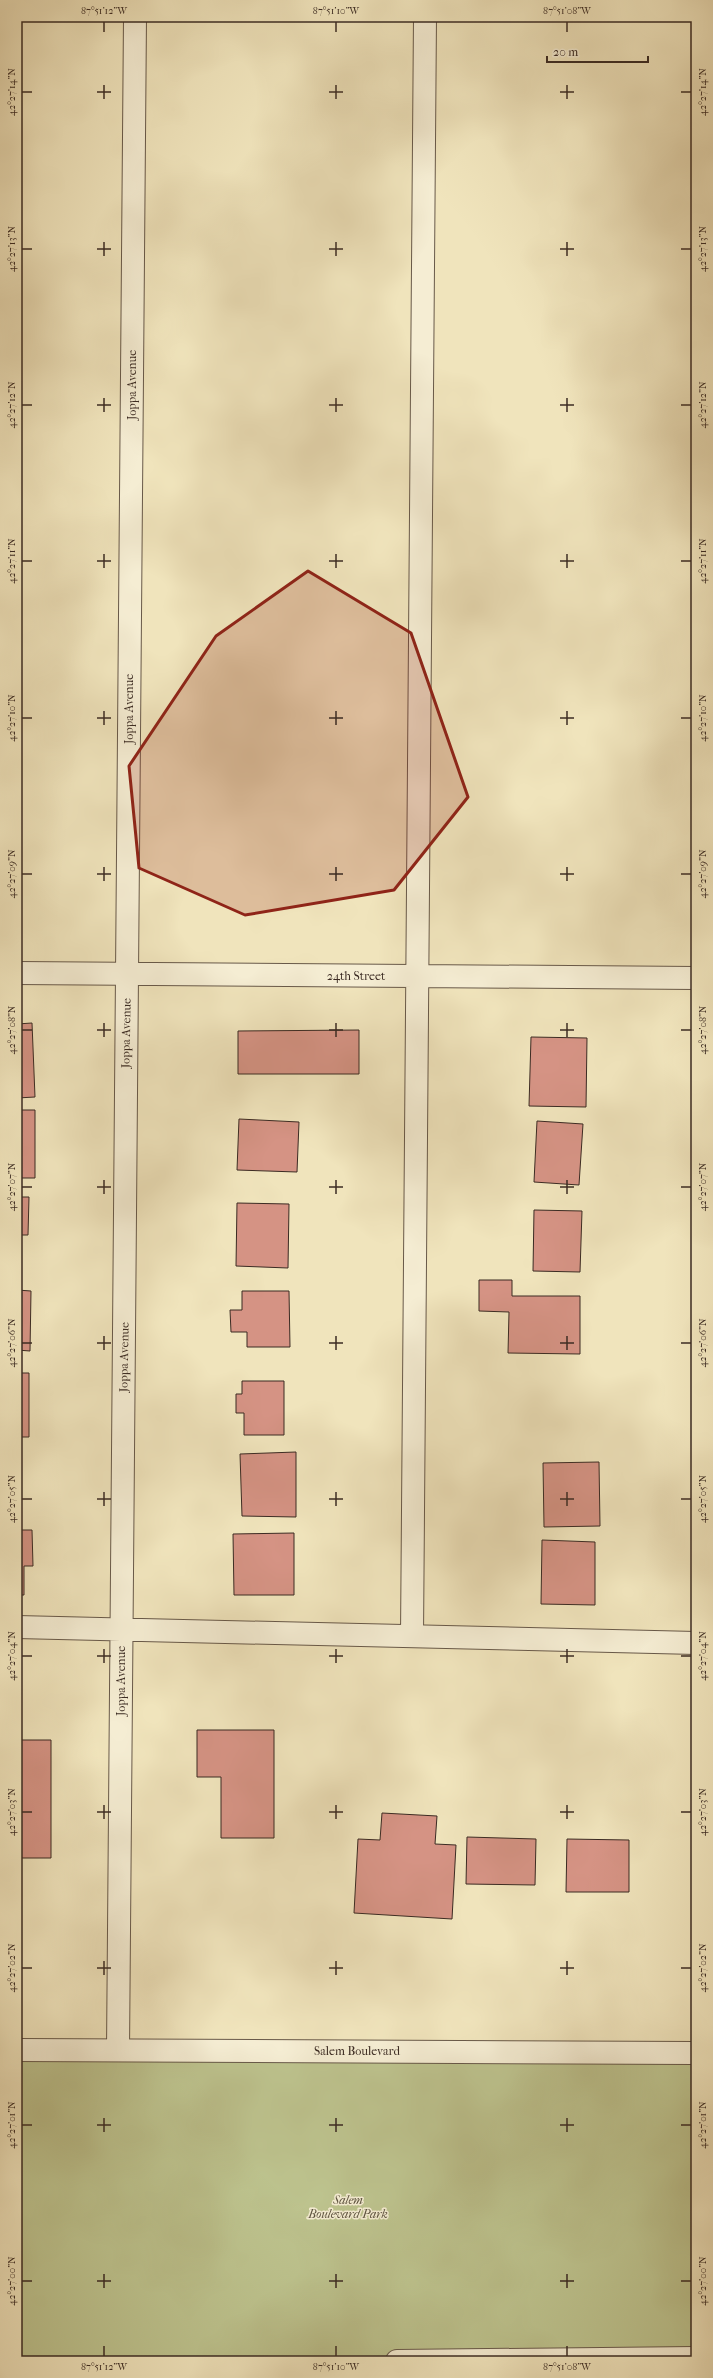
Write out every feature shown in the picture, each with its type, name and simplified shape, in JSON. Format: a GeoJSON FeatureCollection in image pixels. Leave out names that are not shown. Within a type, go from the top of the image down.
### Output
{"type":"FeatureCollection","features":[{"type":"Feature","properties":{"kind":"street","name":"Joppa Avenue"},"geometry":{"type":"LineString","coordinates":[[118,2050],[135,17]]}},
{"type":"Feature","properties":{"kind":"street"},"geometry":{"type":"LineString","coordinates":[[412,1636],[425,17]]}},
{"type":"Feature","properties":{"kind":"street","name":"24th Street"},"geometry":{"type":"LineString","coordinates":[[17,973],[696,978]]}},
{"type":"Feature","properties":{"kind":"street"},"geometry":{"type":"LineString","coordinates":[[17,1627],[696,1643]]}},
{"type":"Feature","properties":{"kind":"street","name":"Salem Boulevard"},"geometry":{"type":"LineString","coordinates":[[17,2050],[696,2053]]}},
{"type":"Feature","properties":{"kind":"street"},"geometry":{"type":"LineString","coordinates":[[396,2361],[696,2358]]}},
{"type":"Feature","properties":{"kind":"highlighted area"},"geometry":{"type":"Polygon","coordinates":[[[308,571],[411,633],[468,797],[394,890],[245,915],[139,868],[129,766],[216,636],[308,571]]]}},
{"type":"Feature","properties":{"kind":"green space","name":"Salem Boulevard Park"},"geometry":{"type":"Polygon","coordinates":[[[17,2052],[696,2055],[696,2358],[397,2361],[17,2361],[17,2052]]]}},
{"type":"Feature","properties":{"kind":"building"},"geometry":{"type":"Polygon","coordinates":[[[32,1023],[35,1097],[17,1098],[17,1024],[32,1023]]]}},
{"type":"Feature","properties":{"kind":"building"},"geometry":{"type":"Polygon","coordinates":[[[359,1030],[359,1074],[238,1074],[238,1031],[359,1030]]]}},
{"type":"Feature","properties":{"kind":"building"},"geometry":{"type":"Polygon","coordinates":[[[531,1037],[587,1038],[586,1107],[529,1106],[531,1037]]]}},
{"type":"Feature","properties":{"kind":"building"},"geometry":{"type":"Polygon","coordinates":[[[17,1110],[35,1110],[35,1178],[17,1178],[17,1110]]]}},
{"type":"Feature","properties":{"kind":"building"},"geometry":{"type":"Polygon","coordinates":[[[239,1119],[299,1122],[297,1172],[237,1170],[239,1119]]]}},
{"type":"Feature","properties":{"kind":"building"},"geometry":{"type":"Polygon","coordinates":[[[537,1121],[583,1124],[579,1185],[534,1182],[537,1121]]]}},
{"type":"Feature","properties":{"kind":"building"},"geometry":{"type":"Polygon","coordinates":[[[17,1197],[29,1197],[28,1235],[17,1235],[17,1197]]]}},
{"type":"Feature","properties":{"kind":"building"},"geometry":{"type":"Polygon","coordinates":[[[237,1203],[289,1204],[288,1268],[236,1266],[237,1203]]]}},
{"type":"Feature","properties":{"kind":"building"},"geometry":{"type":"Polygon","coordinates":[[[534,1210],[582,1211],[580,1272],[533,1271],[534,1210]]]}},
{"type":"Feature","properties":{"kind":"building"},"geometry":{"type":"Polygon","coordinates":[[[479,1280],[512,1280],[512,1296],[580,1296],[580,1354],[508,1353],[509,1312],[479,1311],[479,1280]]]}},
{"type":"Feature","properties":{"kind":"building"},"geometry":{"type":"Polygon","coordinates":[[[17,1290],[31,1291],[30,1351],[17,1350],[17,1290]]]}},
{"type":"Feature","properties":{"kind":"building"},"geometry":{"type":"Polygon","coordinates":[[[242,1291],[289,1291],[290,1347],[247,1347],[247,1332],[231,1332],[230,1310],[242,1310],[242,1291]]]}},
{"type":"Feature","properties":{"kind":"building"},"geometry":{"type":"Polygon","coordinates":[[[17,1373],[29,1373],[29,1437],[17,1437],[17,1373]]]}},
{"type":"Feature","properties":{"kind":"building"},"geometry":{"type":"Polygon","coordinates":[[[242,1381],[284,1381],[284,1435],[244,1435],[244,1413],[236,1413],[236,1394],[242,1394],[242,1381]]]}},
{"type":"Feature","properties":{"kind":"building"},"geometry":{"type":"Polygon","coordinates":[[[296,1452],[296,1517],[242,1516],[240,1454],[296,1452]]]}},
{"type":"Feature","properties":{"kind":"building"},"geometry":{"type":"Polygon","coordinates":[[[599,1462],[600,1526],[544,1527],[543,1463],[599,1462]]]}},
{"type":"Feature","properties":{"kind":"building"},"geometry":{"type":"Polygon","coordinates":[[[17,1530],[32,1530],[33,1566],[24,1566],[24,1595],[17,1595],[17,1530]]]}},
{"type":"Feature","properties":{"kind":"building"},"geometry":{"type":"Polygon","coordinates":[[[294,1533],[294,1595],[234,1595],[233,1534],[294,1533]]]}},
{"type":"Feature","properties":{"kind":"building"},"geometry":{"type":"Polygon","coordinates":[[[542,1540],[595,1542],[595,1605],[541,1604],[542,1540]]]}},
{"type":"Feature","properties":{"kind":"building"},"geometry":{"type":"Polygon","coordinates":[[[197,1730],[274,1730],[274,1838],[221,1838],[221,1777],[197,1777],[197,1730]]]}},
{"type":"Feature","properties":{"kind":"building"},"geometry":{"type":"Polygon","coordinates":[[[17,1740],[51,1740],[51,1858],[17,1858],[17,1740]]]}},
{"type":"Feature","properties":{"kind":"building"},"geometry":{"type":"Polygon","coordinates":[[[382,1813],[437,1816],[435,1844],[456,1845],[452,1919],[354,1913],[358,1839],[380,1840],[382,1813]]]}},
{"type":"Feature","properties":{"kind":"building"},"geometry":{"type":"Polygon","coordinates":[[[467,1837],[536,1839],[535,1885],[466,1884],[467,1837]]]}},
{"type":"Feature","properties":{"kind":"building"},"geometry":{"type":"Polygon","coordinates":[[[567,1839],[629,1840],[629,1892],[566,1892],[567,1839]]]}}]}
